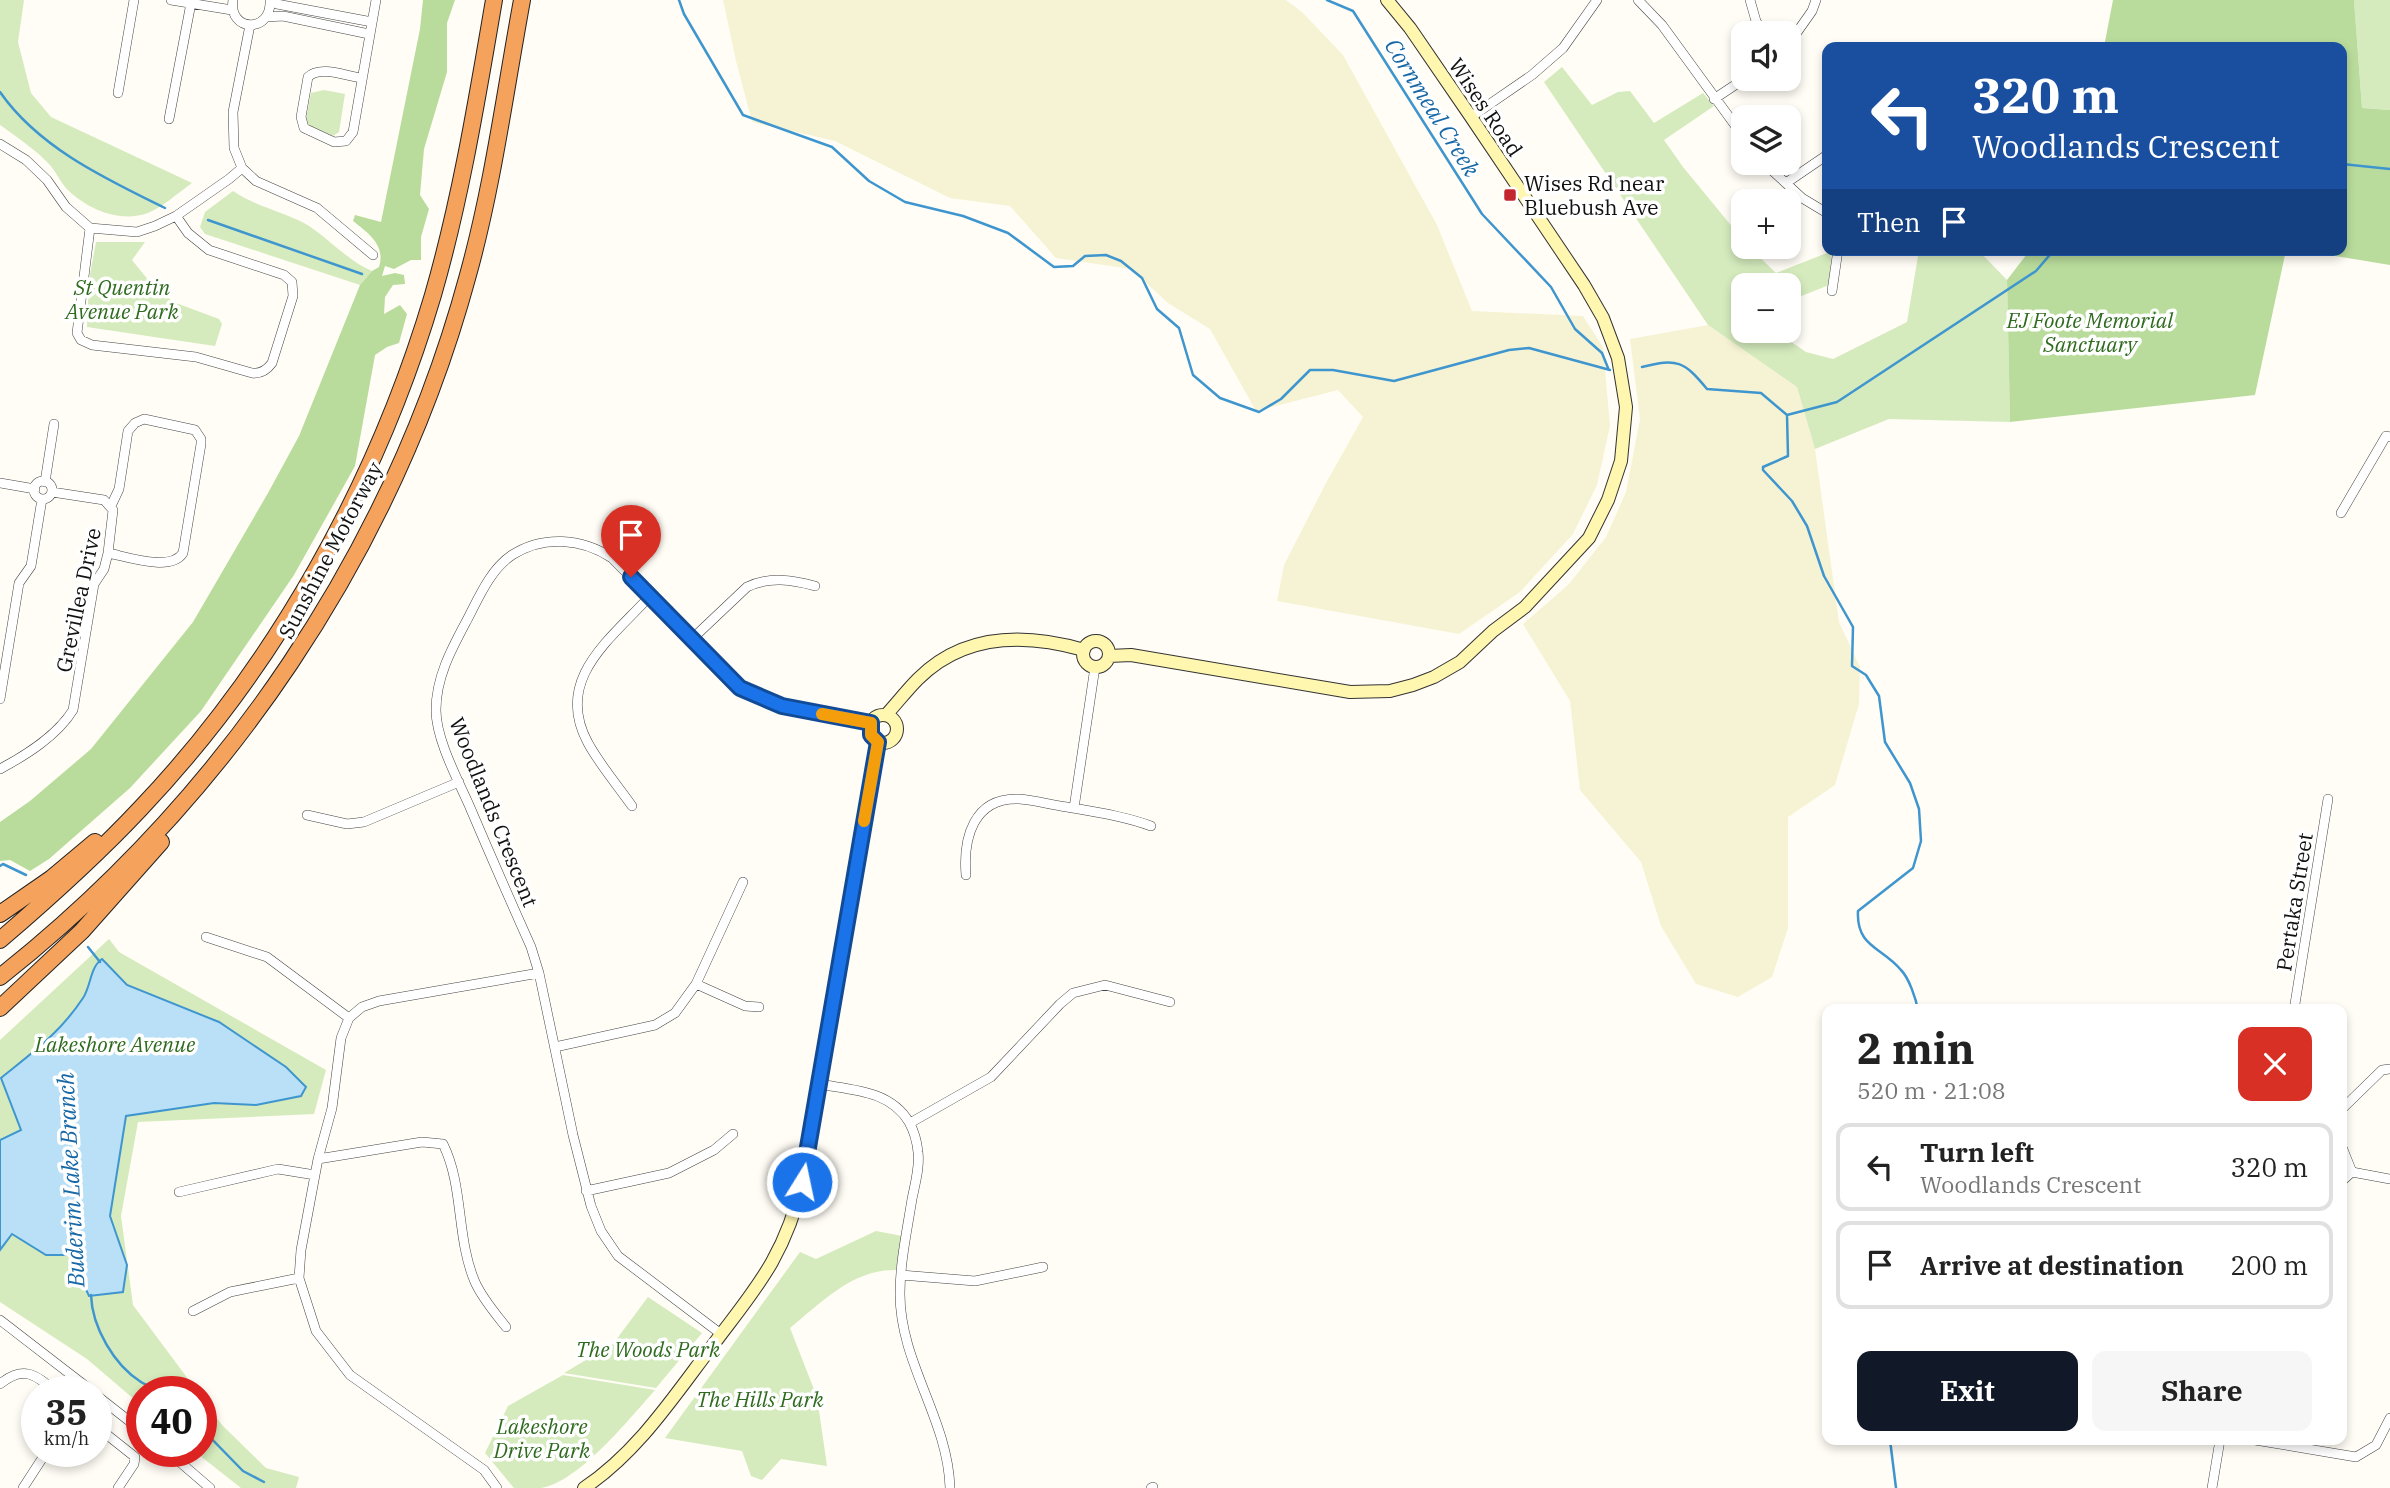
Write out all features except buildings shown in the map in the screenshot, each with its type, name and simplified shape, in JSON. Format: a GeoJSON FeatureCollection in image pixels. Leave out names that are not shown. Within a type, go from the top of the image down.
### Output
{"type":"FeatureCollection","features":[{"type":"Feature","properties":{"kind":"highway","name":"Sunshine Motorway"},"geometry":{"type":"LineString","coordinates":[[0,940],[66,884],[141,809],[228,705],[299,599],[352,502],[401,389],[441,267],[458,195],[494,0]]}},
{"type":"Feature","properties":{"kind":"highway","name":"Sunshine Motorway"},"geometry":{"type":"LineString","coordinates":[[0,977],[63,924],[166,823],[209,774],[297,655],[361,545],[422,413],[459,306],[491,176],[522,0]]}},
{"type":"Feature","properties":{"kind":"highway"},"geometry":{"type":"LineString","coordinates":[[0,914],[52,878],[103,835],[207,718],[228,705]]}},
{"type":"Feature","properties":{"kind":"highway"},"geometry":{"type":"LineString","coordinates":[[0,1008],[63,950],[116,894],[161,843],[166,823]]}},
{"type":"Feature","properties":{"kind":"street"},"geometry":{"type":"LineString","coordinates":[[118,93],[134,0]]}},
{"type":"Feature","properties":{"kind":"street"},"geometry":{"type":"LineString","coordinates":[[171,0],[233,5],[238,19],[250,25],[258,24],[267,17],[270,0],[277,4],[372,22]]}},
{"type":"Feature","properties":{"kind":"street"},"geometry":{"type":"LineString","coordinates":[[362,78],[313,72],[308,77],[301,117],[304,128],[334,142],[346,141],[353,132],[376,0]]}},
{"type":"Feature","properties":{"kind":"street","name":"Wises Road"},"geometry":{"type":"LineString","coordinates":[[1109,656],[1131,655],[1350,692],[1378,692],[1413,685],[1460,662],[1493,631],[1525,607],[1589,538],[1616,480],[1625,439],[1626,407],[1618,358],[1603,318],[1584,285],[1471,117],[1410,28],[1387,0]]}},
{"type":"Feature","properties":{"kind":"street"},"geometry":{"type":"LineString","coordinates":[[1471,117],[1532,75],[1563,48],[1597,0]]}},
{"type":"Feature","properties":{"kind":"street"},"geometry":{"type":"LineString","coordinates":[[1638,0],[1662,25],[1731,121]]}},
{"type":"Feature","properties":{"kind":"street"},"geometry":{"type":"LineString","coordinates":[[1750,0],[1756,21]]}},
{"type":"Feature","properties":{"kind":"street"},"geometry":{"type":"LineString","coordinates":[[1801,27],[1816,0]]}},
{"type":"Feature","properties":{"kind":"street"},"geometry":{"type":"LineString","coordinates":[[169,119],[191,3]]}},
{"type":"Feature","properties":{"kind":"street"},"geometry":{"type":"LineString","coordinates":[[267,17],[283,16],[369,34]]}},
{"type":"Feature","properties":{"kind":"street"},"geometry":{"type":"LineString","coordinates":[[250,25],[233,113],[234,148],[242,168],[256,181],[317,208],[373,255]]}},
{"type":"Feature","properties":{"kind":"street"},"geometry":{"type":"LineString","coordinates":[[1714,99],[1731,88]]}},
{"type":"Feature","properties":{"kind":"street"},"geometry":{"type":"LineString","coordinates":[[0,144],[26,160],[47,180],[66,207],[90,228],[137,232],[176,216],[242,168]]}},
{"type":"Feature","properties":{"kind":"street"},"geometry":{"type":"LineString","coordinates":[[1786,183],[1822,158]]}},
{"type":"Feature","properties":{"kind":"street"},"geometry":{"type":"LineString","coordinates":[[1777,175],[1802,198],[1822,210]]}},
{"type":"Feature","properties":{"kind":"street"},"geometry":{"type":"LineString","coordinates":[[90,228],[77,333],[81,340],[92,345],[196,358],[252,373],[268,368],[272,363],[293,296],[292,282],[284,275],[204,247],[188,233],[176,216]]}},
{"type":"Feature","properties":{"kind":"street"},"geometry":{"type":"LineString","coordinates":[[1832,291],[1837,256]]}},
{"type":"Feature","properties":{"kind":"street"},"geometry":{"type":"LineString","coordinates":[[108,553],[163,563],[180,559],[201,444],[195,430],[144,419],[131,426],[119,489],[111,506]]}},
{"type":"Feature","properties":{"kind":"street"},"geometry":{"type":"LineString","coordinates":[[45,482],[54,424]]}},
{"type":"Feature","properties":{"kind":"street"},"geometry":{"type":"LineString","coordinates":[[2341,513],[2386,436],[2390,437]]}},
{"type":"Feature","properties":{"kind":"street"},"geometry":{"type":"LineString","coordinates":[[45,482],[50,485],[52,492],[49,497],[42,499],[36,495],[35,489],[37,484],[45,482]]}},
{"type":"Feature","properties":{"kind":"street"},"geometry":{"type":"LineString","coordinates":[[0,483],[35,489]]}},
{"type":"Feature","properties":{"kind":"street","name":"Grevillea Drive"},"geometry":{"type":"LineString","coordinates":[[0,768],[15,762],[62,726],[73,710],[94,584],[104,569],[108,553],[113,513],[111,506],[104,500],[52,492]]}},
{"type":"Feature","properties":{"kind":"street"},"geometry":{"type":"LineString","coordinates":[[0,699],[19,583],[31,566],[42,499]]}},
{"type":"Feature","properties":{"kind":"street","name":"Woodlands Crescent"},"geometry":{"type":"LineString","coordinates":[[721,1334],[618,1256],[601,1231],[586,1191],[539,973],[531,947],[459,782],[437,723],[437,697],[448,656],[484,587],[497,568],[531,546],[549,541],[574,542],[590,546],[612,558],[740,688],[782,706],[871,723]]}},
{"type":"Feature","properties":{"kind":"street"},"geometry":{"type":"LineString","coordinates":[[692,639],[747,587],[757,582],[798,581],[816,586]]}},
{"type":"Feature","properties":{"kind":"street"},"geometry":{"type":"LineString","coordinates":[[632,806],[582,731],[578,718],[578,690],[582,675],[591,661],[650,596]]}},
{"type":"Feature","properties":{"kind":"street"},"geometry":{"type":"LineString","coordinates":[[886,715],[895,722],[897,733],[889,742],[878,742],[871,735],[871,723],[879,716],[886,715],[918,678],[967,648],[1015,638],[1062,644],[1084,650]]}},
{"type":"Feature","properties":{"kind":"street"},"geometry":{"type":"LineString","coordinates":[[1099,641],[1108,648],[1109,656],[1102,665],[1094,667],[1087,663],[1084,650],[1091,642],[1099,641]]}},
{"type":"Feature","properties":{"kind":"street"},"geometry":{"type":"LineString","coordinates":[[1073,808],[1094,667]]}},
{"type":"Feature","properties":{"kind":"street"},"geometry":{"type":"LineString","coordinates":[[584,1488],[607,1473],[633,1447],[758,1285],[774,1260],[788,1228],[802,1182],[878,742]]}},
{"type":"Feature","properties":{"kind":"street"},"geometry":{"type":"LineString","coordinates":[[307,815],[347,824],[364,822],[459,782]]}},
{"type":"Feature","properties":{"kind":"street"},"geometry":{"type":"LineString","coordinates":[[966,875],[966,841],[978,816],[990,806],[1017,799],[1134,820],[1151,826]]}},
{"type":"Feature","properties":{"kind":"street","name":"Pertaka Street"},"geometry":{"type":"LineString","coordinates":[[2295,1004],[2328,799]]}},
{"type":"Feature","properties":{"kind":"street"},"geometry":{"type":"LineString","coordinates":[[555,1046],[655,1025],[675,1013],[696,984],[743,882]]}},
{"type":"Feature","properties":{"kind":"street"},"geometry":{"type":"LineString","coordinates":[[206,937],[267,957],[349,1018]]}},
{"type":"Feature","properties":{"kind":"street"},"geometry":{"type":"LineString","coordinates":[[497,1488],[484,1470],[350,1375],[316,1331],[299,1278],[301,1250],[318,1159],[332,1108],[341,1038],[349,1018],[362,1007],[379,1001],[539,973]]}},
{"type":"Feature","properties":{"kind":"street"},"geometry":{"type":"LineString","coordinates":[[696,984],[745,1006],[759,1007]]}},
{"type":"Feature","properties":{"kind":"street"},"geometry":{"type":"LineString","coordinates":[[909,1123],[991,1077],[1073,993],[1105,985],[1170,1002]]}},
{"type":"Feature","properties":{"kind":"street"},"geometry":{"type":"LineString","coordinates":[[2347,1104],[2382,1070],[2390,1069]]}},
{"type":"Feature","properties":{"kind":"street"},"geometry":{"type":"LineString","coordinates":[[819,1084],[880,1097],[898,1108],[909,1123],[917,1145],[918,1158],[901,1275],[901,1315],[907,1347],[948,1457],[950,1488]]}},
{"type":"Feature","properties":{"kind":"street"},"geometry":{"type":"LineString","coordinates":[[586,1191],[669,1173],[714,1150],[733,1134]]}},
{"type":"Feature","properties":{"kind":"street"},"geometry":{"type":"LineString","coordinates":[[318,1159],[422,1142],[443,1144],[451,1161],[467,1253],[475,1282],[506,1327]]}},
{"type":"Feature","properties":{"kind":"street"},"geometry":{"type":"LineString","coordinates":[[2347,1160],[2352,1172]]}},
{"type":"Feature","properties":{"kind":"street"},"geometry":{"type":"LineString","coordinates":[[179,1192],[278,1169],[315,1175]]}},
{"type":"Feature","properties":{"kind":"street"},"geometry":{"type":"LineString","coordinates":[[2352,1172],[2390,1179]]}},
{"type":"Feature","properties":{"kind":"street"},"geometry":{"type":"LineString","coordinates":[[2347,1176],[2352,1172]]}},
{"type":"Feature","properties":{"kind":"street"},"geometry":{"type":"LineString","coordinates":[[901,1275],[975,1281],[1043,1266]]}},
{"type":"Feature","properties":{"kind":"street"},"geometry":{"type":"LineString","coordinates":[[193,1311],[230,1292],[299,1278]]}},
{"type":"Feature","properties":{"kind":"street"},"geometry":{"type":"LineString","coordinates":[[0,1320],[73,1376]]}},
{"type":"Feature","properties":{"kind":"street"},"geometry":{"type":"LineString","coordinates":[[0,1327],[13,1329]]}},
{"type":"Feature","properties":{"kind":"street"},"geometry":{"type":"LineString","coordinates":[[0,1384],[22,1372],[33,1376]]}},
{"type":"Feature","properties":{"kind":"street"},"geometry":{"type":"LineString","coordinates":[[112,1408],[126,1418]]}},
{"type":"Feature","properties":{"kind":"street"},"geometry":{"type":"LineString","coordinates":[[2285,1445],[2356,1457],[2376,1445],[2390,1418]]}},
{"type":"Feature","properties":{"kind":"street"},"geometry":{"type":"LineString","coordinates":[[112,1439],[135,1457],[134,1464],[118,1488]]}},
{"type":"Feature","properties":{"kind":"street"},"geometry":{"type":"LineString","coordinates":[[2212,1488],[2219,1445]]}},
{"type":"Feature","properties":{"kind":"street"},"geometry":{"type":"LineString","coordinates":[[23,1488],[37,1467]]}},
{"type":"Feature","properties":{"kind":"street"},"geometry":{"type":"LineString","coordinates":[[186,1467],[210,1488]]}},
{"type":"Feature","properties":{"kind":"shaded area"},"geometry":{"type":"Polygon","coordinates":[[[723,0],[1286,0],[1302,12],[1343,55],[1437,225],[1472,311],[1583,316],[1603,347],[1610,426],[1597,485],[1573,534],[1520,592],[1459,634],[1277,601],[1284,565],[1363,417],[1338,390],[1256,411],[1210,329],[1168,303],[1131,269],[1056,258],[1010,206],[950,198],[835,141],[752,122],[723,0]]]}},
{"type":"Feature","properties":{"kind":"shaded area"},"geometry":{"type":"Polygon","coordinates":[[[1708,325],[1797,387],[1815,449],[1839,622],[1860,667],[1859,704],[1835,785],[1788,817],[1788,928],[1772,977],[1738,997],[1696,984],[1661,926],[1641,862],[1580,790],[1570,701],[1523,624],[1569,584],[1606,537],[1626,492],[1640,419],[1630,339],[1708,325]]]}},
{"type":"Feature","properties":{"kind":"green space"},"geometry":{"type":"Polygon","coordinates":[[[0,0],[24,0],[18,42],[31,93],[51,117],[192,183],[154,210],[138,216],[106,213],[86,204],[69,191],[45,159],[0,125],[0,0]]]}},
{"type":"Feature","properties":{"kind":"green space"},"geometry":{"type":"Polygon","coordinates":[[[423,0],[455,0],[447,23],[447,72],[424,149],[420,195],[429,209],[421,237],[421,260],[411,260],[394,269],[385,266],[382,276],[395,273],[404,275],[405,284],[393,285],[385,297],[384,314],[400,305],[407,314],[399,343],[375,355],[355,466],[294,575],[201,711],[130,788],[49,859],[30,871],[10,860],[0,861],[0,822],[30,801],[91,749],[193,622],[299,436],[360,285],[379,267],[381,259],[378,246],[370,235],[353,221],[355,215],[381,222],[420,29],[423,0]]]}},
{"type":"Feature","properties":{"kind":"green space"},"geometry":{"type":"Polygon","coordinates":[[[2113,0],[2354,0],[2362,108],[2390,110],[2390,265],[2335,256],[2347,256],[2347,42],[2105,42],[2113,0]]]}},
{"type":"Feature","properties":{"kind":"green space"},"geometry":{"type":"Polygon","coordinates":[[[2354,0],[2390,0],[2390,110],[2362,108],[2354,0]]]}},
{"type":"Feature","properties":{"kind":"green space"},"geometry":{"type":"Polygon","coordinates":[[[1562,67],[1592,105],[1618,92],[1630,91],[1654,123],[1703,93],[1714,106],[1664,140],[1731,225],[1731,259],[1761,259],[1776,273],[1731,273],[1731,341],[1708,325],[1544,82],[1562,67]]]}},
{"type":"Feature","properties":{"kind":"green space"},"geometry":{"type":"Polygon","coordinates":[[[324,90],[345,94],[339,132],[333,136],[308,125],[306,118],[311,93],[324,90]]]}},
{"type":"Feature","properties":{"kind":"green space"},"geometry":{"type":"Polygon","coordinates":[[[233,191],[250,201],[304,223],[354,261],[372,271],[360,285],[205,234],[200,227],[205,212],[233,191]]]}},
{"type":"Feature","properties":{"kind":"green space","name":"St Quentin Avenue Park"},"geometry":{"type":"Polygon","coordinates":[[[96,242],[145,242],[132,260],[158,292],[176,303],[219,319],[222,324],[215,346],[87,327],[89,280],[96,242]]]}},
{"type":"Feature","properties":{"kind":"green space"},"geometry":{"type":"Polygon","coordinates":[[[1822,255],[1832,256],[1829,285],[1801,296],[1801,273],[1776,273],[1822,255]]]}},
{"type":"Feature","properties":{"kind":"green space"},"geometry":{"type":"Polygon","coordinates":[[[1918,256],[1984,256],[2007,280],[2010,422],[1889,419],[1815,449],[1797,387],[1734,343],[1793,343],[1806,352],[1833,359],[1907,322],[1918,256]]]}},
{"type":"Feature","properties":{"kind":"green space","name":"EJ Foote Memorial Sanctuary"},"geometry":{"type":"Polygon","coordinates":[[[2025,256],[2285,256],[2255,395],[2010,422],[2007,280],[2025,256]]]}},
{"type":"Feature","properties":{"kind":"green space","name":"Lakeshore Avenue"},"geometry":{"type":"Polygon","coordinates":[[[109,939],[119,952],[326,1070],[314,1114],[138,1122],[121,1216],[133,1305],[186,1376],[126,1376],[126,1392],[112,1380],[112,1376],[107,1376],[87,1359],[0,1302],[0,1040],[109,939]]]}},
{"type":"Feature","properties":{"kind":"green space","name":"The Hills Park"},"geometry":{"type":"Polygon","coordinates":[[[876,1231],[902,1236],[896,1270],[880,1271],[852,1281],[826,1298],[790,1328],[817,1397],[827,1466],[781,1459],[762,1480],[751,1476],[742,1451],[665,1438],[800,1252],[816,1259],[876,1231]]]}},
{"type":"Feature","properties":{"kind":"green space","name":"The Woods Park"},"geometry":{"type":"Polygon","coordinates":[[[648,1297],[702,1333],[656,1388],[564,1373],[613,1344],[648,1297]]]}},
{"type":"Feature","properties":{"kind":"green space","name":"Lakeshore Drive Park"},"geometry":{"type":"Polygon","coordinates":[[[563,1375],[655,1390],[603,1447],[571,1474],[541,1488],[514,1488],[485,1453],[508,1406],[563,1375]]]}},
{"type":"Feature","properties":{"kind":"green space"},"geometry":{"type":"Polygon","coordinates":[[[217,1418],[266,1468],[299,1477],[296,1488],[241,1488],[214,1467],[217,1467],[217,1418]]]}},
{"type":"Feature","properties":{"kind":"water","name":"Lakeshore Avenue"},"geometry":{"type":"Polygon","coordinates":[[[102,959],[127,985],[219,1022],[286,1067],[306,1087],[301,1096],[256,1105],[214,1103],[126,1116],[110,1216],[127,1265],[123,1292],[89,1296],[70,1255],[46,1255],[12,1234],[0,1250],[0,1140],[21,1130],[1,1078],[65,1022],[83,998],[95,967],[102,959]]]}},
{"type":"Feature","properties":{"kind":"waterway"},"geometry":{"type":"LineString","coordinates":[[679,0],[684,14],[743,115],[832,147],[869,181],[905,202],[963,216],[1008,233],[1054,267],[1073,266],[1085,256],[1106,255],[1121,261],[1142,278],[1157,309],[1179,328],[1193,375],[1220,398],[1259,412],[1281,399],[1310,370],[1333,370],[1394,381],[1509,350],[1529,348],[1610,370]]}},
{"type":"Feature","properties":{"kind":"waterway","name":"Cornmeal Creek"},"geometry":{"type":"LineString","coordinates":[[1327,0],[1353,11],[1482,214],[1551,287],[1575,329],[1602,353],[1608,368]]}},
{"type":"Feature","properties":{"kind":"waterway"},"geometry":{"type":"LineString","coordinates":[[0,92],[16,112],[54,146],[120,186],[165,208]]}},
{"type":"Feature","properties":{"kind":"waterway"},"geometry":{"type":"LineString","coordinates":[[2347,165],[2390,169]]}},
{"type":"Feature","properties":{"kind":"waterway"},"geometry":{"type":"LineString","coordinates":[[208,220],[362,274]]}},
{"type":"Feature","properties":{"kind":"waterway"},"geometry":{"type":"LineString","coordinates":[[1787,415],[1837,402],[2036,271],[2049,256]]}},
{"type":"Feature","properties":{"kind":"waterway","name":"Cornmeal Creek"},"geometry":{"type":"LineString","coordinates":[[1642,367],[1664,363],[1679,364],[1692,372],[1707,389],[1761,393],[1787,415],[1788,456],[1763,467],[1763,470],[1792,501],[1807,526],[1824,576],[1853,627],[1852,666],[1866,675],[1879,696],[1885,742],[1910,783],[1919,809],[1921,841],[1913,868],[1858,911],[1861,932],[1904,974],[1916,1004]]}},
{"type":"Feature","properties":{"kind":"waterway","name":"Buderim Lake Branch"},"geometry":{"type":"LineString","coordinates":[[0,866],[3,864],[26,875]]}},
{"type":"Feature","properties":{"kind":"waterway","name":"Buderim Lake Branch"},"geometry":{"type":"LineString","coordinates":[[88,947],[100,962]]}},
{"type":"Feature","properties":{"kind":"waterway","name":"Buderim Lake Branch"},"geometry":{"type":"LineString","coordinates":[[91,1295],[95,1320],[106,1344],[132,1376]]}},
{"type":"Feature","properties":{"kind":"waterway","name":"Buderim Lake Branch"},"geometry":{"type":"LineString","coordinates":[[217,1444],[243,1471],[264,1482]]}},
{"type":"Feature","properties":{"kind":"waterway","name":"Cornmeal Creek"},"geometry":{"type":"LineString","coordinates":[[1891,1445],[1896,1488]]}},
{"type":"Feature","properties":{"kind":"slow traffic"},"geometry":{"type":"LineString","coordinates":[[822,714],[871,723],[871,735],[878,742],[864,821]]}},
{"type":"Feature","properties":{"kind":"place","name":"Wises Rd near Bluebush Ave"},"geometry":{"type":"Point","coordinates":[1510,195]}},
{"type":"Feature","properties":{"kind":"route"},"geometry":{"type":"LineString","coordinates":[[631,577],[740,688],[782,706],[871,723],[871,735],[878,742],[802,1182]]}}]}
